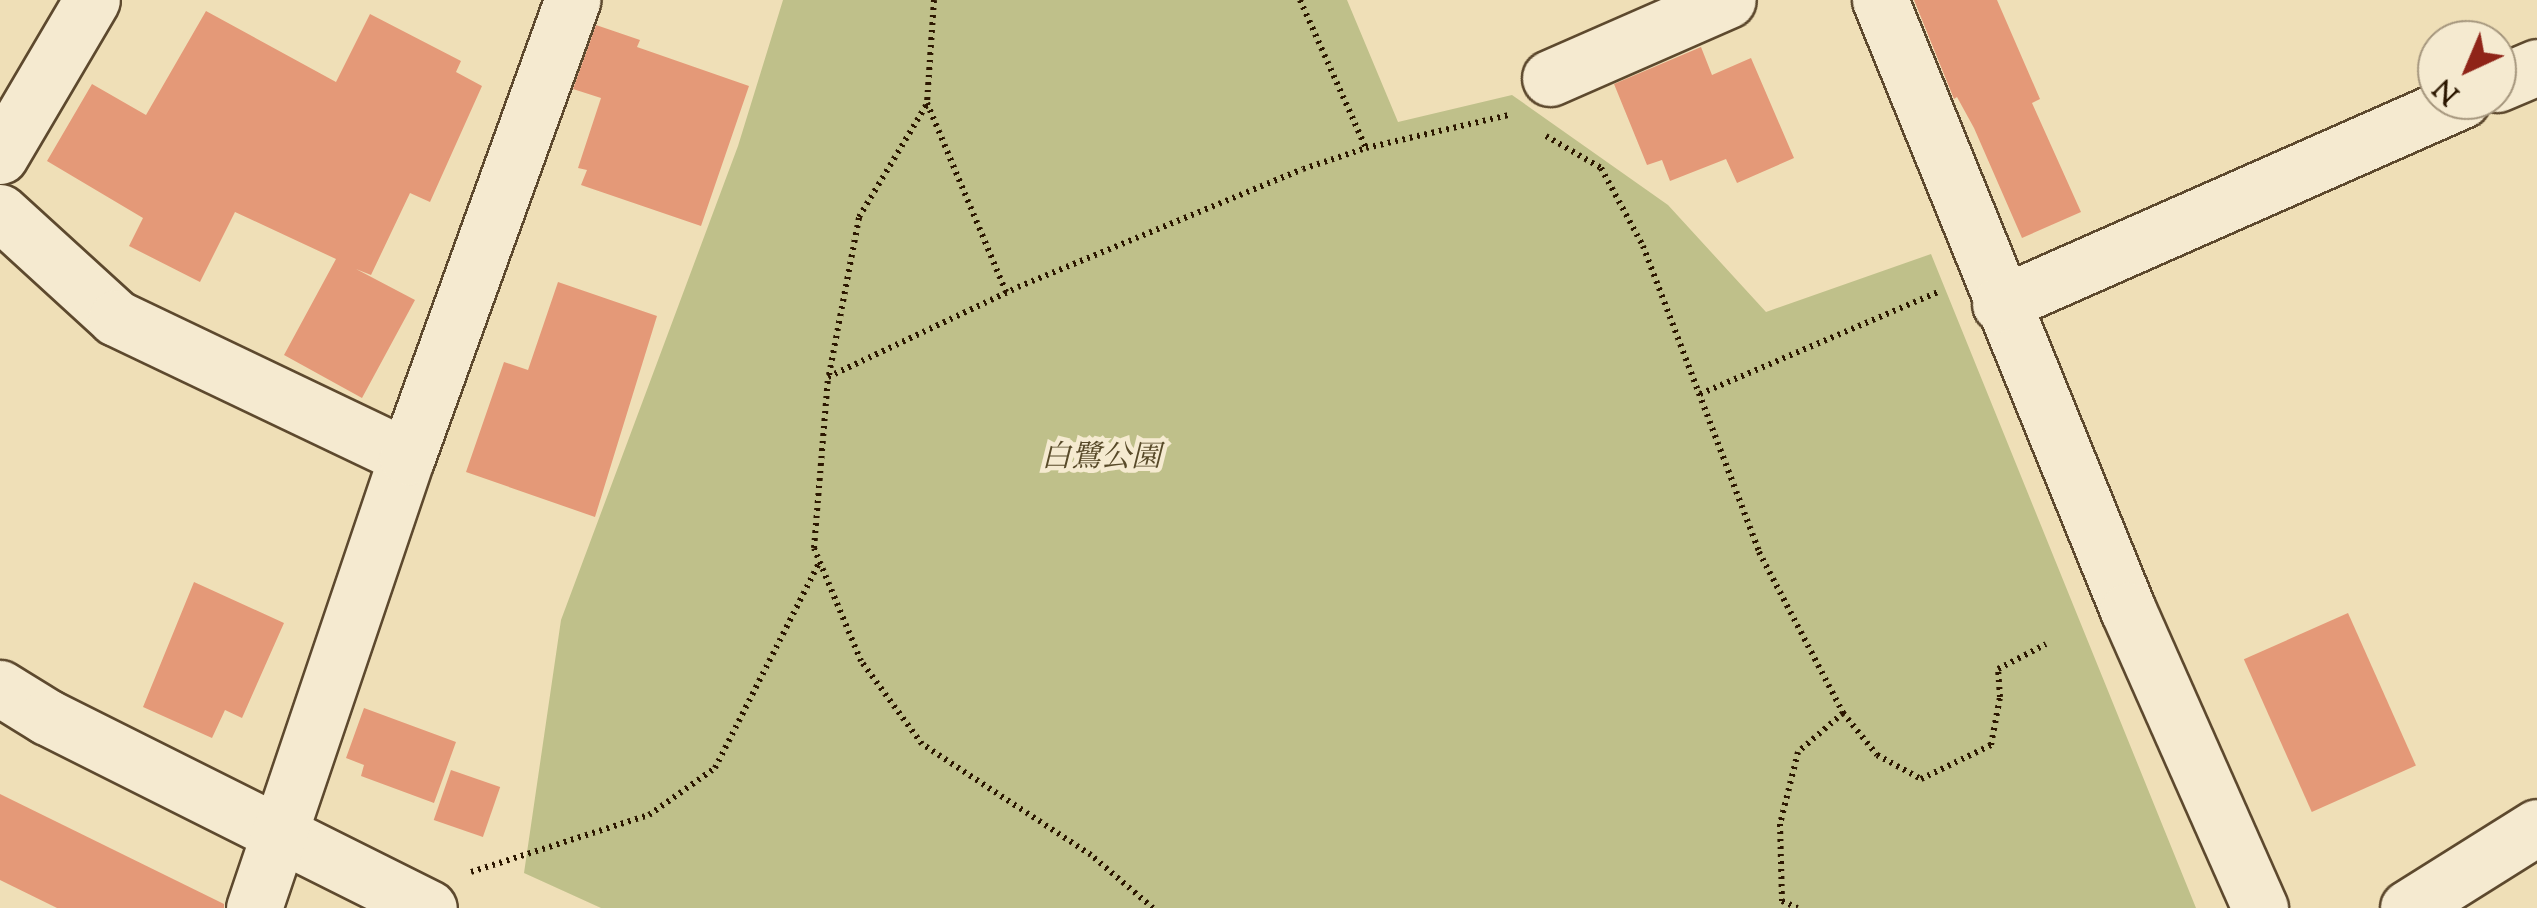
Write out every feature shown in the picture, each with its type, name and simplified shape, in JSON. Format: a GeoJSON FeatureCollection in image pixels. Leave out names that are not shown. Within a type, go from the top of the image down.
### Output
{"type":"FeatureCollection","features":[{"type":"Feature","properties":{"kind":"street"},"geometry":{"type":"LineString","coordinates":[[0,156],[92,0]]}},
{"type":"Feature","properties":{"kind":"street"},"geometry":{"type":"LineString","coordinates":[[254,908],[407,457],[572,0]]}},
{"type":"Feature","properties":{"kind":"street"},"geometry":{"type":"LineString","coordinates":[[1537,101],[1728,0]]}},
{"type":"Feature","properties":{"kind":"street"},"geometry":{"type":"LineString","coordinates":[[1880,0],[1994,288],[2260,908]]}},
{"type":"Feature","properties":{"kind":"street"},"geometry":{"type":"LineString","coordinates":[[1994,288],[2417,118]]}},
{"type":"Feature","properties":{"kind":"street"},"geometry":{"type":"LineString","coordinates":[[0,212],[116,318],[407,457]]}},
{"type":"Feature","properties":{"kind":"street"},"geometry":{"type":"LineString","coordinates":[[0,688],[47,717],[416,901]]}},
{"type":"Feature","properties":{"kind":"street"},"geometry":{"type":"LineString","coordinates":[[2408,908],[2537,826]]}},
{"type":"Feature","properties":{"kind":"path"},"geometry":{"type":"LineString","coordinates":[[934,0],[928,103],[1006,292]]}},
{"type":"Feature","properties":{"kind":"path"},"geometry":{"type":"LineString","coordinates":[[1300,0],[1366,148]]}},
{"type":"Feature","properties":{"kind":"path"},"geometry":{"type":"LineString","coordinates":[[828,376],[1006,292],[1366,148],[1509,115],[1537,101]]}},
{"type":"Feature","properties":{"kind":"path"},"geometry":{"type":"LineString","coordinates":[[928,103],[859,217],[828,376],[814,548],[861,661],[922,744],[1090,855],[1153,908]]}},
{"type":"Feature","properties":{"kind":"path"},"geometry":{"type":"LineString","coordinates":[[1540,133],[1600,168],[1644,246],[1760,552],[1843,713],[1877,755],[1921,779],[1990,745],[2000,697],[1998,669],[2046,644]]}},
{"type":"Feature","properties":{"kind":"path"},"geometry":{"type":"LineString","coordinates":[[1700,394],[1994,288]]}},
{"type":"Feature","properties":{"kind":"path"},"geometry":{"type":"LineString","coordinates":[[416,901],[649,815],[715,768],[819,562]]}},
{"type":"Feature","properties":{"kind":"path"},"geometry":{"type":"LineString","coordinates":[[1782,901],[1780,824],[1798,752],[1843,713]]}},
{"type":"Feature","properties":{"kind":"path"},"geometry":{"type":"LineString","coordinates":[[1773,908],[1782,901]]}},
{"type":"Feature","properties":{"kind":"path"},"geometry":{"type":"LineString","coordinates":[[1782,901],[1798,908]]}},
{"type":"Feature","properties":{"kind":"green space","name":"白鷺公園"},"geometry":{"type":"Polygon","coordinates":[[[783,0],[1347,0],[1398,122],[1512,95],[1668,205],[1766,312],[1931,254],[2196,908],[601,908],[524,873],[561,620],[738,146],[783,0]]]}},
{"type":"Feature","properties":{"kind":"building"},"geometry":{"type":"Polygon","coordinates":[[[1914,0],[1997,0],[2040,99],[2032,103],[2081,212],[2022,238],[1974,128],[1957,97],[1954,99],[1914,0]]]}},
{"type":"Feature","properties":{"kind":"building"},"geometry":{"type":"Polygon","coordinates":[[[206,11],[336,82],[370,14],[461,61],[456,72],[482,86],[430,202],[410,193],[371,275],[356,269],[415,300],[362,398],[284,355],[336,259],[235,212],[200,282],[129,246],[143,218],[47,161],[92,84],[146,115],[206,11]]]}},
{"type":"Feature","properties":{"kind":"building"},"geometry":{"type":"Polygon","coordinates":[[[596,25],[640,40],[637,47],[749,86],[701,226],[581,185],[587,170],[578,168],[601,98],[573,89],[596,25]]]}},
{"type":"Feature","properties":{"kind":"building"},"geometry":{"type":"Polygon","coordinates":[[[1701,47],[1712,75],[1751,58],[1794,158],[1737,183],[1726,159],[1670,181],[1662,160],[1647,165],[1614,84],[1701,47]]]}},
{"type":"Feature","properties":{"kind":"building"},"geometry":{"type":"Polygon","coordinates":[[[558,282],[657,316],[595,517],[466,472],[504,362],[528,370],[558,282]]]}},
{"type":"Feature","properties":{"kind":"building"},"geometry":{"type":"Polygon","coordinates":[[[194,582],[284,623],[242,718],[225,710],[212,738],[143,707],[194,582]]]}},
{"type":"Feature","properties":{"kind":"building"},"geometry":{"type":"Polygon","coordinates":[[[2348,613],[2416,766],[2312,812],[2244,659],[2348,613]]]}},
{"type":"Feature","properties":{"kind":"building"},"geometry":{"type":"Polygon","coordinates":[[[364,708],[456,742],[434,803],[361,776],[364,765],[346,758],[364,708]]]}},
{"type":"Feature","properties":{"kind":"building"},"geometry":{"type":"Polygon","coordinates":[[[451,770],[500,787],[483,837],[434,820],[451,770]]]}},
{"type":"Feature","properties":{"kind":"building"},"geometry":{"type":"Polygon","coordinates":[[[0,794],[224,904],[224,908],[57,908],[0,880],[0,794]]]}}]}
